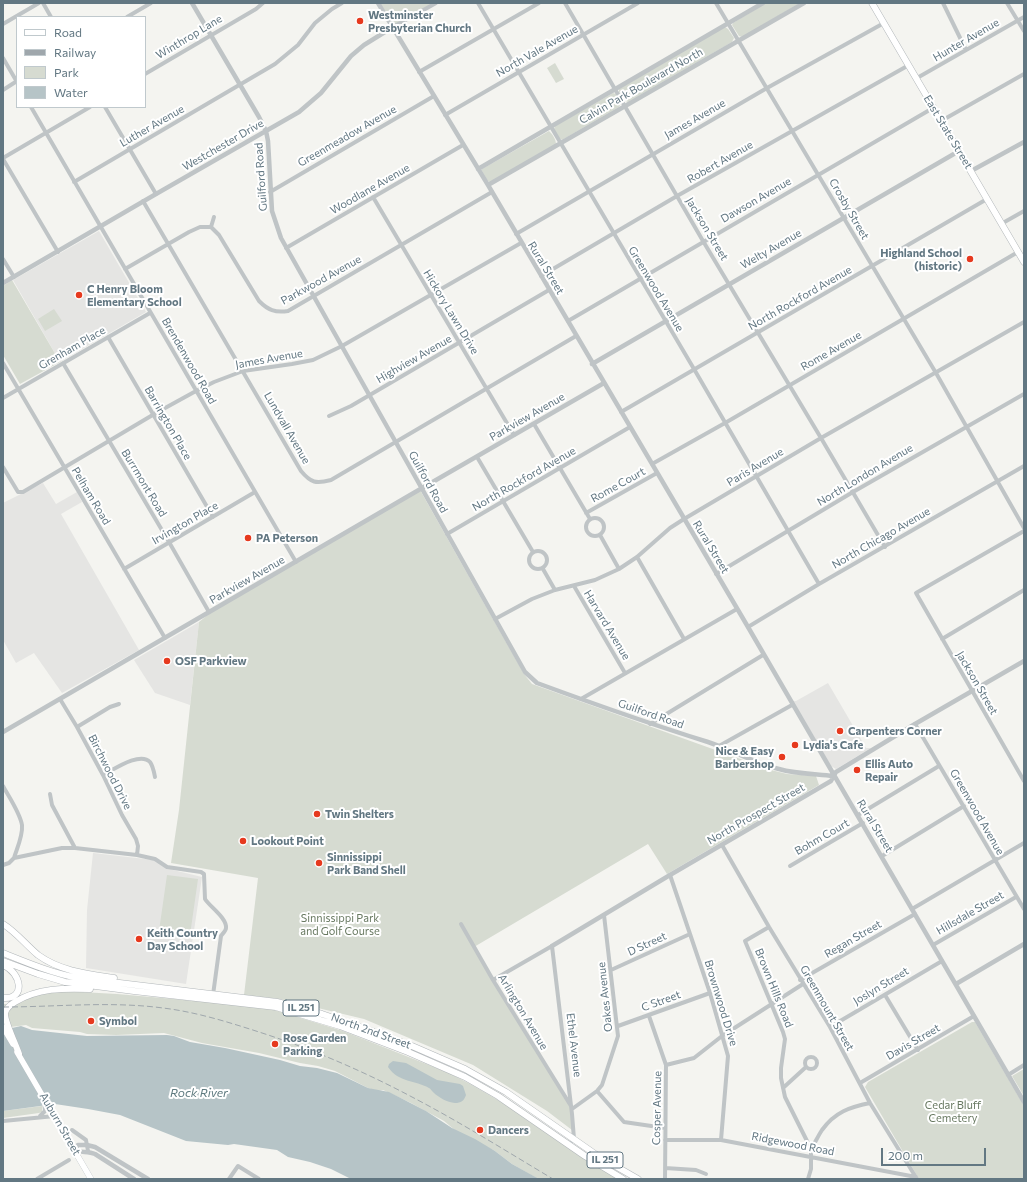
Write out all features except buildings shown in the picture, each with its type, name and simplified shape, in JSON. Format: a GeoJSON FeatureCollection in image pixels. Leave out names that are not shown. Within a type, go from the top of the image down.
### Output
{"type":"FeatureCollection","features":[{"type":"Feature","properties":{"kind":"main road","name":"East State Street"},"geometry":{"type":"LineString","coordinates":[[872,3],[909,64],[933,108],[972,171],[1024,262]]}},
{"type":"Feature","properties":{"kind":"main road"},"geometry":{"type":"LineString","coordinates":[[3,924],[37,954],[66,970],[202,993]]}},
{"type":"Feature","properties":{"kind":"main road","name":"North 2nd Street"},"geometry":{"type":"LineString","coordinates":[[3,953],[48,971],[78,978],[277,1002],[322,1014],[412,1046],[465,1069],[506,1092],[598,1156],[638,1179]]}},
{"type":"Feature","properties":{"kind":"main road","name":"North 2nd Street"},"geometry":{"type":"LineString","coordinates":[[3,961],[52,978],[89,986],[276,1007],[340,1026],[408,1052],[465,1077],[498,1096],[623,1179]]}},
{"type":"Feature","properties":{"kind":"main road"},"geometry":{"type":"LineString","coordinates":[[3,965],[16,975],[19,982],[17,993],[9,998],[3,998]]}},
{"type":"Feature","properties":{"kind":"main road"},"geometry":{"type":"LineString","coordinates":[[19,1054],[4,1019],[5,1012],[12,1004],[25,996],[45,990],[64,988],[119,989]]}},
{"type":"Feature","properties":{"kind":"main road","name":"Auburn Street"},"geometry":{"type":"LineString","coordinates":[[3,1027],[91,1179]]}},
{"type":"Feature","properties":{"kind":"street"},"geometry":{"type":"LineString","coordinates":[[17,16],[39,3]]}},
{"type":"Feature","properties":{"kind":"street"},"geometry":{"type":"LineString","coordinates":[[43,3],[50,16]]}},
{"type":"Feature","properties":{"kind":"street"},"geometry":{"type":"LineString","coordinates":[[129,16],[151,3]]}},
{"type":"Feature","properties":{"kind":"street","name":"Guilford Road"},"geometry":{"type":"LineString","coordinates":[[192,3],[266,131],[269,150],[272,211],[277,229],[286,248],[525,672],[537,683],[650,724],[719,746],[749,759],[778,769],[834,776]]}},
{"type":"Feature","properties":{"kind":"street","name":"Winthrop Lane"},"geometry":{"type":"LineString","coordinates":[[146,73],[256,9],[263,3]]}},
{"type":"Feature","properties":{"kind":"street","name":"Luther Avenue"},"geometry":{"type":"LineString","coordinates":[[74,182],[275,64],[298,45],[315,23],[332,8],[342,3]]}},
{"type":"Feature","properties":{"kind":"street","name":"Rural Street"},"geometry":{"type":"LineString","coordinates":[[378,3],[542,276],[592,364],[748,627],[792,705],[863,823],[1024,1102]]}},
{"type":"Feature","properties":{"kind":"street","name":"Westchester Drive"},"geometry":{"type":"LineString","coordinates":[[3,284],[143,201],[299,112],[322,93],[351,56],[364,45],[436,3]]}},
{"type":"Feature","properties":{"kind":"street","name":"Greenwood Avenue"},"geometry":{"type":"LineString","coordinates":[[478,3],[819,584]]}},
{"type":"Feature","properties":{"kind":"street"},"geometry":{"type":"LineString","coordinates":[[419,72],[539,3]]}},
{"type":"Feature","properties":{"kind":"street","name":"Jackson Street"},"geometry":{"type":"LineString","coordinates":[[565,3],[703,241],[790,385],[884,547]]}},
{"type":"Feature","properties":{"kind":"street","name":"North Vale Avenue"},"geometry":{"type":"LineString","coordinates":[[445,115],[638,3]]}},
{"type":"Feature","properties":{"kind":"street","name":"Crosby Street"},"geometry":{"type":"LineString","coordinates":[[716,3],[793,130],[843,218],[936,373],[998,481],[1024,530]]}},
{"type":"Feature","properties":{"kind":"street","name":"Calvin Park Boulevard North"},"geometry":{"type":"LineString","coordinates":[[478,169],[763,3]]}},
{"type":"Feature","properties":{"kind":"street","name":"Calvin Park Boulevard North"},"geometry":{"type":"LineString","coordinates":[[488,185],[804,3]]}},
{"type":"Feature","properties":{"kind":"street"},"geometry":{"type":"LineString","coordinates":[[943,3],[966,50]]}},
{"type":"Feature","properties":{"kind":"street"},"geometry":{"type":"LineString","coordinates":[[1007,3],[1024,31]]}},
{"type":"Feature","properties":{"kind":"street"},"geometry":{"type":"LineString","coordinates":[[3,24],[16,16]]}},
{"type":"Feature","properties":{"kind":"street","name":"Hunter Avenue"},"geometry":{"type":"LineString","coordinates":[[917,78],[1024,17]]}},
{"type":"Feature","properties":{"kind":"street","name":"James Avenue"},"geometry":{"type":"LineString","coordinates":[[516,234],[589,190],[884,23]]}},
{"type":"Feature","properties":{"kind":"street"},"geometry":{"type":"LineString","coordinates":[[3,58],[16,80]]}},
{"type":"Feature","properties":{"kind":"street","name":"Robert Avenue"},"geometry":{"type":"LineString","coordinates":[[542,276],[677,196],[909,64]]}},
{"type":"Feature","properties":{"kind":"street"},"geometry":{"type":"LineString","coordinates":[[941,121],[1024,74]]}},
{"type":"Feature","properties":{"kind":"street"},"geometry":{"type":"LineString","coordinates":[[3,90],[16,83]]}},
{"type":"Feature","properties":{"kind":"street","name":"Greenmeadow Avenue"},"geometry":{"type":"LineString","coordinates":[[270,192],[434,96]]}},
{"type":"Feature","properties":{"kind":"street","name":"Brendenwood Road"},"geometry":{"type":"LineString","coordinates":[[32,108],[296,562]]}},
{"type":"Feature","properties":{"kind":"street"},"geometry":{"type":"LineString","coordinates":[[58,252],[3,158],[88,108]]}},
{"type":"Feature","properties":{"kind":"street"},"geometry":{"type":"LineString","coordinates":[[106,108],[156,194]]}},
{"type":"Feature","properties":{"kind":"street","name":"Dawson Avenue"},"geometry":{"type":"LineString","coordinates":[[568,321],[933,108]]}},
{"type":"Feature","properties":{"kind":"street"},"geometry":{"type":"LineString","coordinates":[[972,171],[1024,142]]}},
{"type":"Feature","properties":{"kind":"street","name":"Woodlane Avenue"},"geometry":{"type":"LineString","coordinates":[[286,248],[463,145]]}},
{"type":"Feature","properties":{"kind":"street","name":"Welty Avenue"},"geometry":{"type":"LineString","coordinates":[[592,364],[959,151]]}},
{"type":"Feature","properties":{"kind":"street","name":"Parkwood Avenue"},"geometry":{"type":"LineString","coordinates":[[211,226],[219,235],[259,301],[265,308],[280,312],[288,311],[492,192]]}},
{"type":"Feature","properties":{"kind":"street","name":"Hickory Lawn Drive"},"geometry":{"type":"LineString","coordinates":[[373,197],[460,342],[514,436]]}},
{"type":"Feature","properties":{"kind":"street","name":"North Rockford Avenue"},"geometry":{"type":"LineString","coordinates":[[621,412],[987,199]]}},
{"type":"Feature","properties":{"kind":"street","name":"Lundvall Avenue"},"geometry":{"type":"LineString","coordinates":[[143,201],[301,471],[313,482],[331,480],[576,336]]}},
{"type":"Feature","properties":{"kind":"street"},"geometry":{"type":"LineString","coordinates":[[1001,224],[1024,211]]}},
{"type":"Feature","properties":{"kind":"street"},"geometry":{"type":"LineString","coordinates":[[125,269],[189,232],[200,227],[211,226],[214,217]]}},
{"type":"Feature","properties":{"kind":"street","name":"James Avenue"},"geometry":{"type":"LineString","coordinates":[[3,467],[18,492],[21,493],[196,391],[243,371],[313,360],[342,346],[521,243]]}},
{"type":"Feature","properties":{"kind":"street","name":"Rome Avenue"},"geometry":{"type":"LineString","coordinates":[[652,464],[1018,252]]}},
{"type":"Feature","properties":{"kind":"street"},"geometry":{"type":"LineString","coordinates":[[3,259],[14,277]]}},
{"type":"Feature","properties":{"kind":"street","name":"Highview Avenue"},"geometry":{"type":"LineString","coordinates":[[329,416],[351,406],[550,290]]}},
{"type":"Feature","properties":{"kind":"street","name":"Grenham Place"},"geometry":{"type":"LineString","coordinates":[[3,398],[150,313]]}},
{"type":"Feature","properties":{"kind":"street","name":"Paris Avenue"},"geometry":{"type":"LineString","coordinates":[[495,619],[532,599],[555,590],[595,580],[619,569],[637,557],[670,528],[684,519],[821,438],[1024,322]]}},
{"type":"Feature","properties":{"kind":"street","name":"Barrington Place"},"geometry":{"type":"LineString","coordinates":[[108,337],[213,517]]}},
{"type":"Feature","properties":{"kind":"street","name":"Pelham Road"},"geometry":{"type":"LineString","coordinates":[[3,363],[165,638]]}},
{"type":"Feature","properties":{"kind":"street","name":"Burrmont Road"},"geometry":{"type":"LineString","coordinates":[[63,363],[209,612]]}},
{"type":"Feature","properties":{"kind":"street","name":"Parkview Avenue"},"geometry":{"type":"LineString","coordinates":[[3,732],[604,383]]}},
{"type":"Feature","properties":{"kind":"street","name":"North London Avenue"},"geometry":{"type":"LineString","coordinates":[[716,574],[853,492],[1024,394]]}},
{"type":"Feature","properties":{"kind":"street"},"geometry":{"type":"LineString","coordinates":[[534,424],[590,519]]}},
{"type":"Feature","properties":{"kind":"street","name":"North Rockford Avenue"},"geometry":{"type":"LineString","coordinates":[[447,534],[630,427]]}},
{"type":"Feature","properties":{"kind":"street"},"geometry":{"type":"LineString","coordinates":[[477,457],[533,552]]}},
{"type":"Feature","properties":{"kind":"street","name":"North Chicago Avenue"},"geometry":{"type":"LineString","coordinates":[[748,627],[819,584],[1024,466]]}},
{"type":"Feature","properties":{"kind":"street","name":"Rome Court"},"geometry":{"type":"LineString","coordinates":[[586,513],[657,473]]}},
{"type":"Feature","properties":{"kind":"street","name":"Irvington Place"},"geometry":{"type":"LineString","coordinates":[[124,569],[255,492]]}},
{"type":"Feature","properties":{"kind":"street"},"geometry":{"type":"LineString","coordinates":[[597,518],[603,522],[604,529],[600,535],[593,536],[587,532],[586,525],[590,519],[597,518]]}},
{"type":"Feature","properties":{"kind":"street","name":"Jackson Street"},"geometry":{"type":"LineString","coordinates":[[1024,530],[916,593],[1024,782]]}},
{"type":"Feature","properties":{"kind":"street"},"geometry":{"type":"LineString","coordinates":[[600,535],[619,569]]}},
{"type":"Feature","properties":{"kind":"street"},"geometry":{"type":"LineString","coordinates":[[540,551],[546,555],[547,561],[543,568],[535,568],[530,564],[529,558],[533,552],[540,551]]}},
{"type":"Feature","properties":{"kind":"street"},"geometry":{"type":"LineString","coordinates":[[637,557],[684,638]]}},
{"type":"Feature","properties":{"kind":"street"},"geometry":{"type":"LineString","coordinates":[[543,568],[555,590]]}},
{"type":"Feature","properties":{"kind":"street","name":"Harvard Avenue"},"geometry":{"type":"LineString","coordinates":[[574,586],[625,673]]}},
{"type":"Feature","properties":{"kind":"street"},"geometry":{"type":"LineString","coordinates":[[942,639],[1024,590]]}},
{"type":"Feature","properties":{"kind":"street"},"geometry":{"type":"LineString","coordinates":[[581,699],[684,638],[737,609]]}},
{"type":"Feature","properties":{"kind":"street"},"geometry":{"type":"LineString","coordinates":[[650,724],[764,656]]}},
{"type":"Feature","properties":{"kind":"street","name":"North Prospect Street"},"geometry":{"type":"LineString","coordinates":[[493,980],[831,781],[836,772],[1024,661]]}},
{"type":"Feature","properties":{"kind":"street","name":"Birchwood Drive"},"geometry":{"type":"LineString","coordinates":[[60,699],[104,775],[122,815],[136,839],[138,846],[137,855]]}},
{"type":"Feature","properties":{"kind":"street"},"geometry":{"type":"LineString","coordinates":[[77,727],[110,707],[119,704]]}},
{"type":"Feature","properties":{"kind":"street"},"geometry":{"type":"LineString","coordinates":[[719,746],[792,705]]}},
{"type":"Feature","properties":{"kind":"street","name":"Greenwood Avenue"},"geometry":{"type":"LineString","coordinates":[[915,724],[1024,910]]}},
{"type":"Feature","properties":{"kind":"street"},"geometry":{"type":"LineString","coordinates":[[104,775],[131,760],[140,758],[146,759],[150,762],[155,777]]}},
{"type":"Feature","properties":{"kind":"street"},"geometry":{"type":"LineString","coordinates":[[858,815],[940,766]]}},
{"type":"Feature","properties":{"kind":"street"},"geometry":{"type":"LineString","coordinates":[[3,786],[22,824],[22,832],[14,858],[9,863],[3,865]]}},
{"type":"Feature","properties":{"kind":"street"},"geometry":{"type":"LineString","coordinates":[[50,794],[52,805],[75,848]]}},
{"type":"Feature","properties":{"kind":"street"},"geometry":{"type":"LineString","coordinates":[[882,856],[964,806]]}},
{"type":"Feature","properties":{"kind":"street","name":"Bohm Court"},"geometry":{"type":"LineString","coordinates":[[790,866],[863,823]]}},
{"type":"Feature","properties":{"kind":"street","name":"Regan Street"},"geometry":{"type":"LineString","coordinates":[[666,1065],[694,1058],[722,1036],[802,982],[1024,843]]}},
{"type":"Feature","properties":{"kind":"street","name":"Greenmount Street"},"geometry":{"type":"LineString","coordinates":[[722,845],[769,927],[830,1027],[870,1103],[916,1178]]}},
{"type":"Feature","properties":{"kind":"street"},"geometry":{"type":"LineString","coordinates":[[14,858],[62,848],[75,848],[137,855],[155,859],[167,867],[201,872],[204,874],[205,899],[208,904],[221,916],[226,926],[226,929],[221,936],[213,994]]}},
{"type":"Feature","properties":{"kind":"street","name":"Brownwood Drive"},"geometry":{"type":"LineString","coordinates":[[670,875],[710,993],[728,1056],[722,1140]]}},
{"type":"Feature","properties":{"kind":"street","name":"Hillsdale Street"},"geometry":{"type":"LineString","coordinates":[[933,945],[1016,897]]}},
{"type":"Feature","properties":{"kind":"street","name":"Oakes Avenue"},"geometry":{"type":"LineString","coordinates":[[572,1108],[597,1091],[602,1085],[618,1036],[604,915]]}},
{"type":"Feature","properties":{"kind":"street","name":"Arlington Avenue"},"geometry":{"type":"LineString","coordinates":[[461,924],[493,980],[572,1108]]}},
{"type":"Feature","properties":{"kind":"street","name":"Brown Hills Road"},"geometry":{"type":"LineString","coordinates":[[769,927],[745,941],[783,1032],[784,1040],[781,1068],[783,1088],[788,1103],[811,1149],[811,1169],[808,1179]]}},
{"type":"Feature","properties":{"kind":"street","name":"D Street"},"geometry":{"type":"LineString","coordinates":[[611,970],[690,934]]}},
{"type":"Feature","properties":{"kind":"street"},"geometry":{"type":"LineString","coordinates":[[956,984],[1024,944]]}},
{"type":"Feature","properties":{"kind":"street","name":"Ethel Avenue"},"geometry":{"type":"LineString","coordinates":[[552,946],[572,1108],[574,1139]]}},
{"type":"Feature","properties":{"kind":"street","name":"Joslyn Street"},"geometry":{"type":"LineString","coordinates":[[830,1027],[942,961]]}},
{"type":"Feature","properties":{"kind":"street","name":"C Street"},"geometry":{"type":"LineString","coordinates":[[618,1026],[710,993]]}},
{"type":"Feature","properties":{"kind":"street"},"geometry":{"type":"LineString","coordinates":[[885,995],[918,1050]]}},
{"type":"Feature","properties":{"kind":"street","name":"Cosper Avenue"},"geometry":{"type":"LineString","coordinates":[[649,1016],[666,1065],[665,1179]]}},
{"type":"Feature","properties":{"kind":"street","name":"Davis Street"},"geometry":{"type":"LineString","coordinates":[[860,1083],[974,1016]]}},
{"type":"Feature","properties":{"kind":"street"},"geometry":{"type":"LineString","coordinates":[[1008,1075],[1024,1065]]}},
{"type":"Feature","properties":{"kind":"street"},"geometry":{"type":"LineString","coordinates":[[783,1088],[806,1067]]}},
{"type":"Feature","properties":{"kind":"street"},"geometry":{"type":"LineString","coordinates":[[597,1091],[624,1122],[665,1128]]}},
{"type":"Feature","properties":{"kind":"street"},"geometry":{"type":"LineString","coordinates":[[36,1117],[42,1115],[45,1111],[44,1096]]}},
{"type":"Feature","properties":{"kind":"street"},"geometry":{"type":"LineString","coordinates":[[811,1149],[828,1123],[836,1116],[850,1107],[870,1103]]}},
{"type":"Feature","properties":{"kind":"street"},"geometry":{"type":"LineString","coordinates":[[3,1121],[55,1116]]}},
{"type":"Feature","properties":{"kind":"street"},"geometry":{"type":"LineString","coordinates":[[72,1130],[86,1140],[88,1151]]}},
{"type":"Feature","properties":{"kind":"street"},"geometry":{"type":"LineString","coordinates":[[569,1144],[574,1139]]}},
{"type":"Feature","properties":{"kind":"street","name":"Ridgewood Road"},"geometry":{"type":"LineString","coordinates":[[665,1140],[722,1140],[916,1178]]}},
{"type":"Feature","properties":{"kind":"street"},"geometry":{"type":"LineString","coordinates":[[137,1172],[133,1179],[95,1154],[88,1151],[80,1152],[74,1150],[78,1145],[87,1145],[103,1151],[137,1172],[148,1179]]}},
{"type":"Feature","properties":{"kind":"street"},"geometry":{"type":"LineString","coordinates":[[37,1179],[69,1160]]}},
{"type":"Feature","properties":{"kind":"street"},"geometry":{"type":"LineString","coordinates":[[228,1179],[238,1166],[259,1179]]}},
{"type":"Feature","properties":{"kind":"street"},"geometry":{"type":"LineString","coordinates":[[665,1168],[696,1170],[706,1174]]}},
{"type":"Feature","properties":{"kind":"shaded area","name":"C Henry Bloom Elementary School"},"geometry":{"type":"Polygon","coordinates":[[[99,231],[146,312],[60,362],[13,280],[99,231]]]}},
{"type":"Feature","properties":{"kind":"shaded area"},"geometry":{"type":"Polygon","coordinates":[[[43,483],[56,504],[77,492],[82,502],[61,514],[139,650],[62,693],[34,653],[16,663],[3,640],[3,503],[43,483]]]}},
{"type":"Feature","properties":{"kind":"shaded area"},"geometry":{"type":"Polygon","coordinates":[[[199,622],[190,705],[155,693],[134,660],[199,622]]]}},
{"type":"Feature","properties":{"kind":"shaded area"},"geometry":{"type":"Polygon","coordinates":[[[828,683],[866,748],[871,748],[836,769],[831,766],[793,701],[796,701],[828,683]]]}},
{"type":"Feature","properties":{"kind":"shaded area","name":"Keith Country Day School"},"geometry":{"type":"Polygon","coordinates":[[[93,853],[154,860],[173,870],[202,877],[186,984],[86,968],[87,910],[93,853]]]}},
{"type":"Feature","properties":{"kind":"green space"},"geometry":{"type":"Polygon","coordinates":[[[380,3],[433,3],[395,25],[380,3]]]}},
{"type":"Feature","properties":{"kind":"green space"},"geometry":{"type":"Polygon","coordinates":[[[766,3],[800,3],[742,37],[739,36],[732,25],[733,23],[766,3]]]}},
{"type":"Feature","properties":{"kind":"green space"},"geometry":{"type":"Polygon","coordinates":[[[725,27],[734,38],[732,42],[628,102],[624,100],[619,92],[619,89],[725,27]]]}},
{"type":"Feature","properties":{"kind":"green space"},"geometry":{"type":"Polygon","coordinates":[[[555,63],[564,79],[556,83],[547,68],[555,63]]]}},
{"type":"Feature","properties":{"kind":"green space"},"geometry":{"type":"Polygon","coordinates":[[[613,93],[616,94],[621,103],[619,107],[562,140],[559,138],[554,129],[555,126],[613,93]]]}},
{"type":"Feature","properties":{"kind":"green space"},"geometry":{"type":"Polygon","coordinates":[[[549,131],[555,138],[556,144],[490,182],[488,181],[482,169],[549,131]]]}},
{"type":"Feature","properties":{"kind":"green space"},"geometry":{"type":"Polygon","coordinates":[[[12,280],[60,362],[20,384],[3,355],[3,286],[12,280]]]}},
{"type":"Feature","properties":{"kind":"green space"},"geometry":{"type":"Polygon","coordinates":[[[54,309],[62,321],[45,331],[38,319],[54,309]]]}},
{"type":"Feature","properties":{"kind":"green space","name":"Sinnissippi Park and Golf Course"},"geometry":{"type":"Polygon","coordinates":[[[420,490],[524,674],[532,684],[771,770],[787,774],[816,776],[819,785],[667,874],[648,844],[474,947],[572,1109],[572,1130],[547,1111],[473,1065],[364,1019],[280,999],[244,995],[258,878],[171,863],[179,810],[199,622],[210,613],[420,490]]]}},
{"type":"Feature","properties":{"kind":"green space"},"geometry":{"type":"Polygon","coordinates":[[[167,875],[198,879],[190,935],[159,931],[167,875]]]}},
{"type":"Feature","properties":{"kind":"green space"},"geometry":{"type":"Polygon","coordinates":[[[52,992],[117,994],[265,1007],[343,1031],[449,1073],[472,1085],[503,1103],[617,1179],[538,1179],[512,1164],[495,1151],[456,1131],[444,1121],[411,1103],[383,1090],[378,1091],[368,1088],[335,1071],[318,1066],[259,1053],[202,1043],[164,1033],[116,1035],[87,1034],[80,1032],[32,1028],[26,1025],[3,1028],[3,1004],[14,1004],[29,997],[52,992]]]}},
{"type":"Feature","properties":{"kind":"green space","name":"Cedar Bluff Cemetery"},"geometry":{"type":"Polygon","coordinates":[[[972,1022],[975,1022],[1024,1106],[1024,1179],[919,1179],[865,1087],[868,1082],[972,1022]]]}},
{"type":"Feature","properties":{"kind":"green space"},"geometry":{"type":"Polygon","coordinates":[[[1024,1069],[1024,1096],[1012,1076],[1024,1069]]]}},
{"type":"Feature","properties":{"kind":"green space"},"geometry":{"type":"Polygon","coordinates":[[[42,1106],[42,1112],[39,1113],[3,1118],[3,1111],[42,1106]]]}},
{"type":"Feature","properties":{"kind":"water","name":"Rock River"},"geometry":{"type":"Polygon","coordinates":[[[21,1026],[32,1030],[87,1036],[174,1036],[190,1042],[225,1048],[300,1066],[337,1073],[368,1088],[389,1092],[426,1111],[452,1128],[495,1151],[512,1164],[539,1179],[351,1179],[331,1169],[288,1157],[277,1150],[234,1144],[228,1145],[186,1141],[120,1115],[55,1104],[3,1111],[3,1030],[21,1026]]]}},
{"type":"Feature","properties":{"kind":"water"},"geometry":{"type":"Polygon","coordinates":[[[393,1061],[406,1063],[437,1080],[460,1084],[463,1086],[466,1095],[461,1102],[457,1103],[443,1099],[424,1085],[402,1079],[397,1076],[388,1067],[393,1061]]]}},
{"type":"Feature","properties":{"kind":"railway"},"geometry":{"type":"LineString","coordinates":[[3,1007],[103,1005],[143,1006],[188,1012],[247,1028],[318,1053],[394,1087],[553,1179]]}},
{"type":"Feature","properties":{"kind":"place","name":"Westminster Presbyterian Church"},"geometry":{"type":"Point","coordinates":[360,21]}},
{"type":"Feature","properties":{"kind":"place","name":"Highland School (historic)"},"geometry":{"type":"Point","coordinates":[970,259]}},
{"type":"Feature","properties":{"kind":"place","name":"C Henry Bloom Elementary School"},"geometry":{"type":"Point","coordinates":[79,295]}},
{"type":"Feature","properties":{"kind":"place","name":"PA Peterson"},"geometry":{"type":"Point","coordinates":[248,538]}},
{"type":"Feature","properties":{"kind":"place","name":"OSF Parkview"},"geometry":{"type":"Point","coordinates":[167,661]}},
{"type":"Feature","properties":{"kind":"place","name":"Carpenters Corner"},"geometry":{"type":"Point","coordinates":[840,731]}},
{"type":"Feature","properties":{"kind":"place","name":"Lydia's Cafe"},"geometry":{"type":"Point","coordinates":[795,745]}},
{"type":"Feature","properties":{"kind":"place","name":"Nice & Easy Barbershop"},"geometry":{"type":"Point","coordinates":[782,757]}},
{"type":"Feature","properties":{"kind":"place","name":"Ellis Auto Repair"},"geometry":{"type":"Point","coordinates":[857,770]}},
{"type":"Feature","properties":{"kind":"place","name":"Twin Shelters"},"geometry":{"type":"Point","coordinates":[317,814]}},
{"type":"Feature","properties":{"kind":"place","name":"Lookout Point"},"geometry":{"type":"Point","coordinates":[243,841]}},
{"type":"Feature","properties":{"kind":"place","name":"Sinnissippi Park Band Shell"},"geometry":{"type":"Point","coordinates":[319,863]}},
{"type":"Feature","properties":{"kind":"place","name":"Keith Country Day School"},"geometry":{"type":"Point","coordinates":[139,939]}},
{"type":"Feature","properties":{"kind":"place","name":"Symbol"},"geometry":{"type":"Point","coordinates":[91,1021]}},
{"type":"Feature","properties":{"kind":"place","name":"Rose Garden Parking"},"geometry":{"type":"Point","coordinates":[275,1044]}},
{"type":"Feature","properties":{"kind":"place","name":"Dancers"},"geometry":{"type":"Point","coordinates":[480,1130]}}]}
